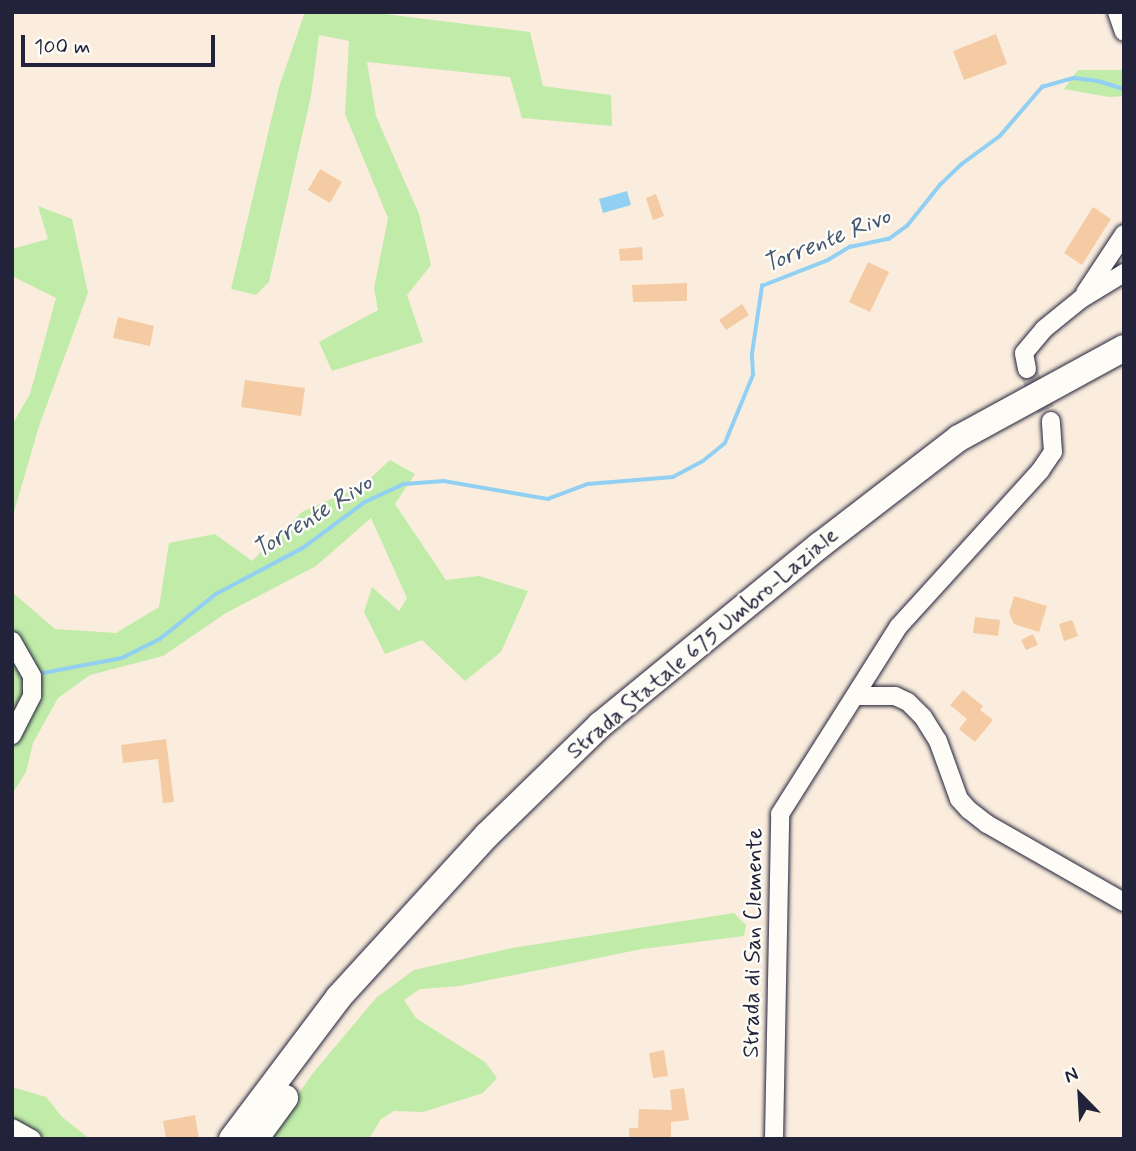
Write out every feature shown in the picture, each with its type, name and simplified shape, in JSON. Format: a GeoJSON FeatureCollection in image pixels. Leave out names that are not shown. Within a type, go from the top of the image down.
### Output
{"type":"FeatureCollection","features":[{"type":"Feature","properties":{"kind":"highway","name":"Strada Statale 675 Umbro-Laziale"},"geometry":{"type":"LineString","coordinates":[[232,1139],[339,997],[487,835],[600,725],[820,545],[959,438],[1124,348]]}},
{"type":"Feature","properties":{"kind":"highway","name":"Strada Statale 675 Umbro-Laziale"},"geometry":{"type":"LineString","coordinates":[[255,1139],[351,1009],[494,848],[615,734],[840,551],[972,450],[1124,368]]}},
{"type":"Feature","properties":{"kind":"street"},"geometry":{"type":"LineString","coordinates":[[1117,12],[1124,32]]}},
{"type":"Feature","properties":{"kind":"street"},"geometry":{"type":"LineString","coordinates":[[1081,299],[1124,234]]}},
{"type":"Feature","properties":{"kind":"street"},"geometry":{"type":"LineString","coordinates":[[1027,369],[1024,353],[1044,329],[1081,299],[1124,272]]}},
{"type":"Feature","properties":{"kind":"street","name":"Strada di San Clemente"},"geometry":{"type":"LineString","coordinates":[[774,1139],[780,814],[899,626],[1040,471],[1053,452],[1051,421]]}},
{"type":"Feature","properties":{"kind":"street"},"geometry":{"type":"LineString","coordinates":[[12,641],[32,676],[33,696],[12,735]]}},
{"type":"Feature","properties":{"kind":"street"},"geometry":{"type":"LineString","coordinates":[[855,696],[895,696],[908,702],[923,716],[938,741],[959,799],[969,810],[987,824],[1124,902]]}},
{"type":"Feature","properties":{"kind":"street"},"geometry":{"type":"LineString","coordinates":[[12,1128],[32,1139]]}},
{"type":"Feature","properties":{"kind":"green space"},"geometry":{"type":"Polygon","coordinates":[[[305,12],[369,12],[530,32],[543,86],[611,95],[612,126],[522,118],[510,77],[367,62],[376,116],[419,214],[431,265],[407,295],[423,342],[332,371],[319,342],[378,310],[374,288],[388,218],[345,114],[349,41],[319,35],[311,96],[269,282],[256,295],[231,289],[279,87],[305,12]]]}},
{"type":"Feature","properties":{"kind":"green space"},"geometry":{"type":"Polygon","coordinates":[[[1078,70],[1124,70],[1124,96],[1109,97],[1064,89],[1078,70]]]}},
{"type":"Feature","properties":{"kind":"green space"},"geometry":{"type":"Polygon","coordinates":[[[38,206],[72,219],[88,293],[39,426],[12,519],[12,425],[30,394],[56,298],[12,276],[12,249],[48,239],[38,206]]]}},
{"type":"Feature","properties":{"kind":"green space"},"geometry":{"type":"Polygon","coordinates":[[[390,460],[415,474],[395,504],[446,580],[479,576],[528,591],[501,652],[465,681],[422,640],[385,654],[364,612],[372,587],[399,611],[407,598],[371,518],[316,566],[226,613],[163,656],[90,675],[58,698],[33,743],[26,772],[12,794],[12,592],[55,629],[116,633],[159,607],[169,543],[215,534],[252,561],[302,512],[363,485],[390,460]]]}},
{"type":"Feature","properties":{"kind":"green space"},"geometry":{"type":"Polygon","coordinates":[[[734,913],[746,925],[744,936],[642,949],[460,986],[420,989],[404,1000],[416,1018],[485,1062],[497,1078],[483,1093],[423,1112],[394,1111],[381,1119],[369,1139],[267,1139],[313,1073],[376,998],[414,970],[512,948],[734,913]]]}},
{"type":"Feature","properties":{"kind":"green space"},"geometry":{"type":"Polygon","coordinates":[[[12,1087],[46,1097],[62,1117],[90,1139],[12,1139],[12,1087]]]}},
{"type":"Feature","properties":{"kind":"water"},"geometry":{"type":"Polygon","coordinates":[[[627,191],[631,205],[603,213],[599,199],[627,191]]]}},
{"type":"Feature","properties":{"kind":"building"},"geometry":{"type":"Polygon","coordinates":[[[996,34],[1007,64],[964,80],[953,51],[996,34]]]}},
{"type":"Feature","properties":{"kind":"building"},"geometry":{"type":"Polygon","coordinates":[[[320,169],[342,182],[330,203],[308,190],[320,169]]]}},
{"type":"Feature","properties":{"kind":"building"},"geometry":{"type":"Polygon","coordinates":[[[656,194],[664,216],[653,220],[646,198],[656,194]]]}},
{"type":"Feature","properties":{"kind":"building"},"geometry":{"type":"Polygon","coordinates":[[[1093,207],[1111,219],[1082,265],[1064,253],[1093,207]]]}},
{"type":"Feature","properties":{"kind":"building"},"geometry":{"type":"Polygon","coordinates":[[[642,247],[643,260],[620,261],[619,249],[642,247]]]}},
{"type":"Feature","properties":{"kind":"building"},"geometry":{"type":"Polygon","coordinates":[[[868,262],[889,272],[870,312],[849,302],[868,262]]]}},
{"type":"Feature","properties":{"kind":"building"},"geometry":{"type":"Polygon","coordinates":[[[687,283],[687,301],[633,302],[632,285],[687,283]]]}},
{"type":"Feature","properties":{"kind":"building"},"geometry":{"type":"Polygon","coordinates":[[[742,304],[749,315],[726,330],[719,320],[742,304]]]}},
{"type":"Feature","properties":{"kind":"building"},"geometry":{"type":"Polygon","coordinates":[[[118,317],[154,326],[150,346],[113,338],[118,317]]]}},
{"type":"Feature","properties":{"kind":"building"},"geometry":{"type":"Polygon","coordinates":[[[245,380],[305,388],[301,416],[241,407],[245,380]]]}},
{"type":"Feature","properties":{"kind":"building"},"geometry":{"type":"Polygon","coordinates":[[[1014,596],[1047,606],[1039,632],[1014,624],[1009,613],[1014,596]]]}},
{"type":"Feature","properties":{"kind":"building"},"geometry":{"type":"Polygon","coordinates":[[[975,617],[1000,620],[998,636],[973,633],[975,617]]]}},
{"type":"Feature","properties":{"kind":"building"},"geometry":{"type":"Polygon","coordinates":[[[1072,620],[1078,636],[1064,641],[1059,624],[1072,620]]]}},
{"type":"Feature","properties":{"kind":"building"},"geometry":{"type":"Polygon","coordinates":[[[1033,634],[1038,645],[1026,650],[1021,640],[1033,634]]]}},
{"type":"Feature","properties":{"kind":"building"},"geometry":{"type":"Polygon","coordinates":[[[963,690],[983,706],[980,710],[993,720],[975,742],[959,729],[967,719],[950,705],[963,690]]]}},
{"type":"Feature","properties":{"kind":"building"},"geometry":{"type":"Polygon","coordinates":[[[166,739],[174,802],[163,803],[158,759],[123,763],[121,745],[166,739]]]}},
{"type":"Feature","properties":{"kind":"building"},"geometry":{"type":"Polygon","coordinates":[[[664,1050],[668,1076],[653,1078],[649,1053],[664,1050]]]}},
{"type":"Feature","properties":{"kind":"building"},"geometry":{"type":"Polygon","coordinates":[[[684,1088],[689,1120],[671,1122],[671,1139],[629,1139],[629,1128],[638,1128],[639,1109],[672,1110],[670,1090],[684,1088]]]}},
{"type":"Feature","properties":{"kind":"building"},"geometry":{"type":"Polygon","coordinates":[[[195,1115],[199,1139],[166,1139],[163,1121],[195,1115]]]}},
{"type":"Feature","properties":{"kind":"waterway","name":"Torrente Rivo"},"geometry":{"type":"LineString","coordinates":[[43,673],[122,658],[160,639],[216,594],[303,548],[365,502],[404,484],[444,481],[548,499],[588,484],[673,477],[703,461],[725,443],[753,375],[752,354],[762,286],[828,260],[850,247],[889,239],[907,226],[940,185],[962,164],[1000,136],[1042,87],[1074,78],[1098,81],[1124,89]]}},
{"type":"Feature","properties":{"kind":"tunnel"},"geometry":{"type":"LineString","coordinates":[[1027,369],[1051,421]]}}]}
